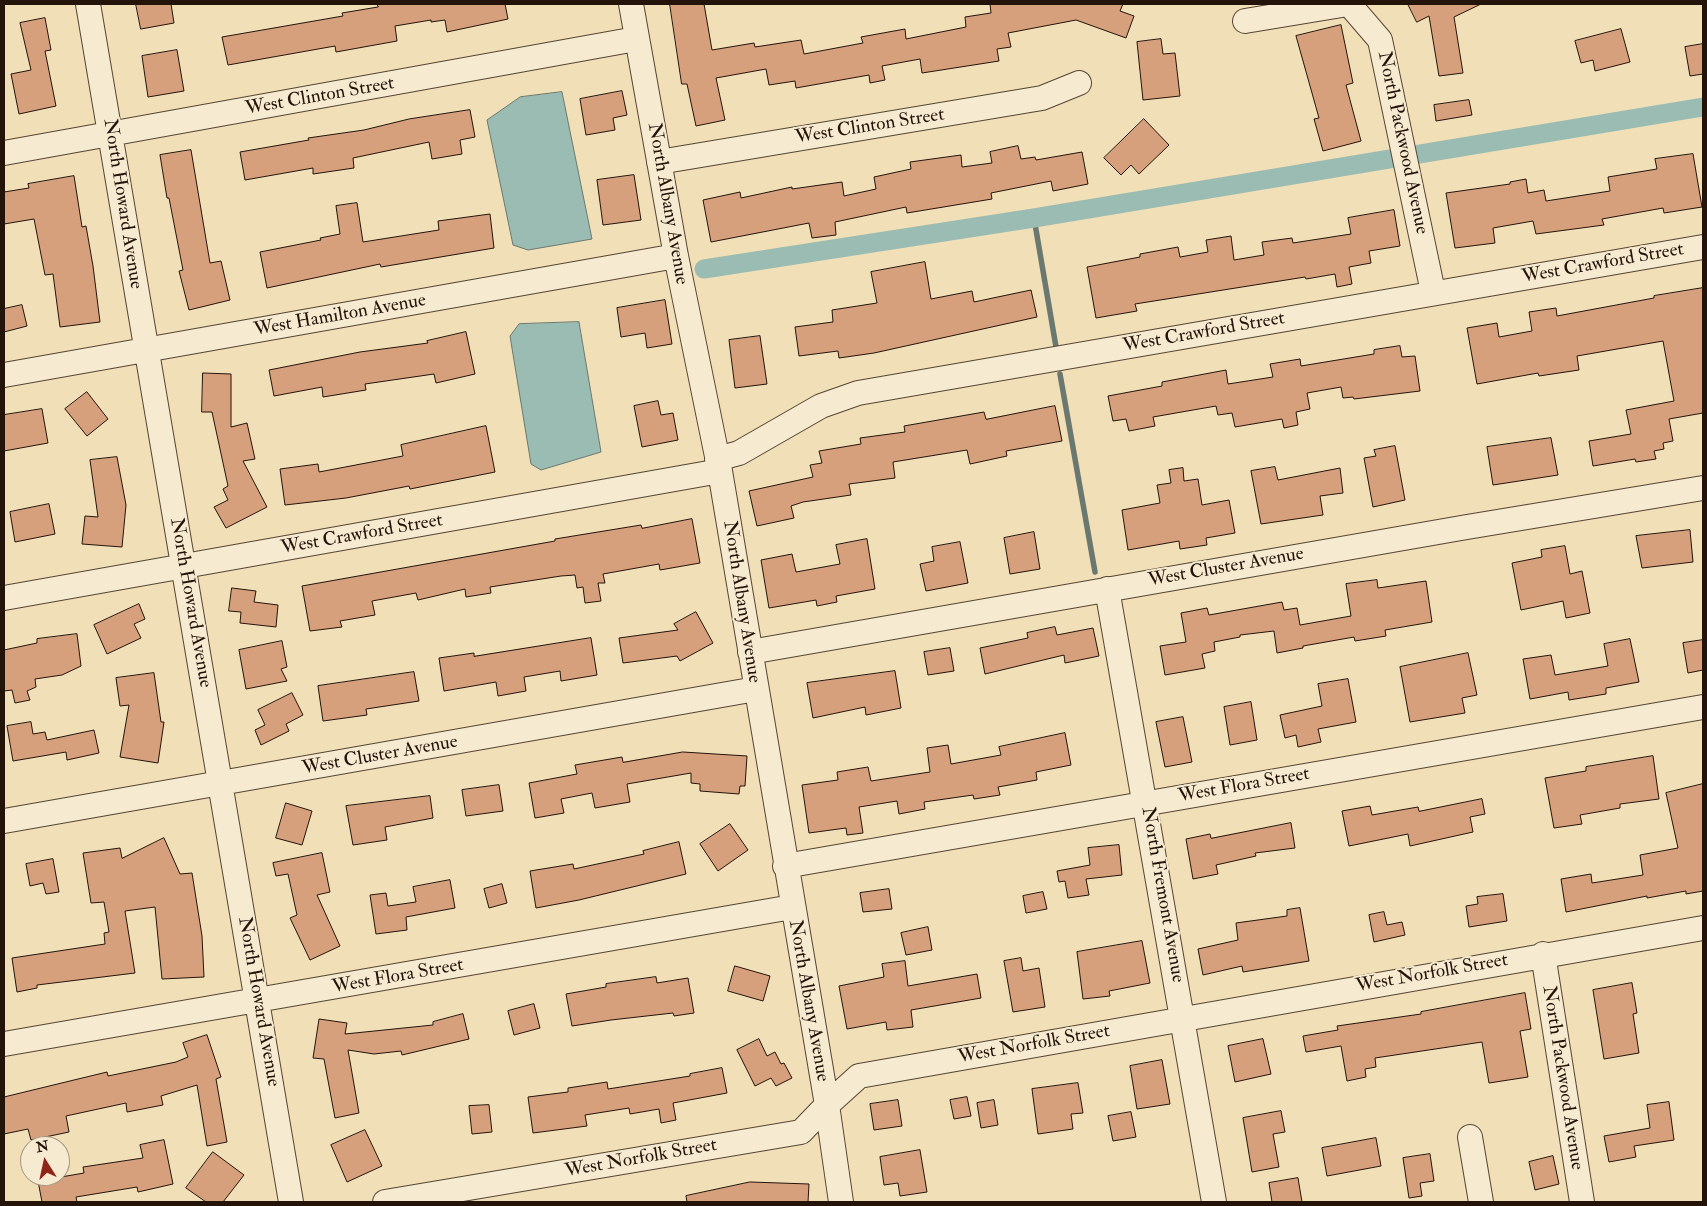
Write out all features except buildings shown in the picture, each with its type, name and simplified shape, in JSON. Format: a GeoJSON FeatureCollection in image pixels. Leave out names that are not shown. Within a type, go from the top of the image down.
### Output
{"type":"FeatureCollection","features":[{"type":"Feature","properties":{"kind":"street","name":"North Howard Avenue"},"geometry":{"type":"LineString","coordinates":[[88,4],[291,1202]]}},
{"type":"Feature","properties":{"kind":"street","name":"North Albany Avenue"},"geometry":{"type":"LineString","coordinates":[[631,4],[676,256],[718,465],[841,1202]]}},
{"type":"Feature","properties":{"kind":"street","name":"North Packwood Avenue"},"geometry":{"type":"LineString","coordinates":[[1245,21],[1348,4],[1380,40],[1433,292]]}},
{"type":"Feature","properties":{"kind":"street","name":"West Clinton Street"},"geometry":{"type":"LineString","coordinates":[[4,153],[636,39]]}},
{"type":"Feature","properties":{"kind":"street","name":"West Clinton Street"},"geometry":{"type":"LineString","coordinates":[[659,162],[1042,98],[1079,84]]}},
{"type":"Feature","properties":{"kind":"street","name":"West Crawford Street"},"geometry":{"type":"LineString","coordinates":[[4,598],[184,567],[718,465],[821,406],[858,393],[1433,292],[1703,247]]}},
{"type":"Feature","properties":{"kind":"street","name":"West Hamilton Avenue"},"geometry":{"type":"LineString","coordinates":[[4,375],[676,256]]}},
{"type":"Feature","properties":{"kind":"street","name":"West Cluster Avenue"},"geometry":{"type":"LineString","coordinates":[[750,652],[1107,589],[1703,488]]}},
{"type":"Feature","properties":{"kind":"street","name":"North Fremont Avenue"},"geometry":{"type":"LineString","coordinates":[[1107,589],[1184,1019],[1214,1202]]}},
{"type":"Feature","properties":{"kind":"street","name":"West Cluster Avenue"},"geometry":{"type":"LineString","coordinates":[[4,821],[756,690]]}},
{"type":"Feature","properties":{"kind":"street","name":"West Flora Street"},"geometry":{"type":"LineString","coordinates":[[785,866],[1703,708]]}},
{"type":"Feature","properties":{"kind":"street","name":"West Flora Street"},"geometry":{"type":"LineString","coordinates":[[4,1044],[792,907]]}},
{"type":"Feature","properties":{"kind":"street","name":"West Norfolk Street"},"geometry":{"type":"LineString","coordinates":[[385,1202],[801,1132],[826,1104],[859,1076],[1543,954],[1703,928]]}},
{"type":"Feature","properties":{"kind":"street","name":"North Packwood Avenue"},"geometry":{"type":"LineString","coordinates":[[1543,954],[1582,1202]]}},
{"type":"Feature","properties":{"kind":"street"},"geometry":{"type":"LineString","coordinates":[[1470,1137],[1481,1202]]}},
{"type":"Feature","properties":{"kind":"water"},"geometry":{"type":"Polygon","coordinates":[[[562,92],[592,239],[528,250],[513,245],[487,120],[520,97],[562,92]]]}},
{"type":"Feature","properties":{"kind":"water"},"geometry":{"type":"Polygon","coordinates":[[[579,322],[601,452],[541,470],[531,464],[510,336],[519,324],[579,322]]]}},
{"type":"Feature","properties":{"kind":"waterway"},"geometry":{"type":"LineString","coordinates":[[704,269],[1034,218],[1703,107]]}},
{"type":"Feature","properties":{"kind":"waterway"},"geometry":{"type":"LineString","coordinates":[[1034,218],[1056,347]]}},
{"type":"Feature","properties":{"kind":"waterway"},"geometry":{"type":"LineString","coordinates":[[1060,374],[1095,572]]}}]}
